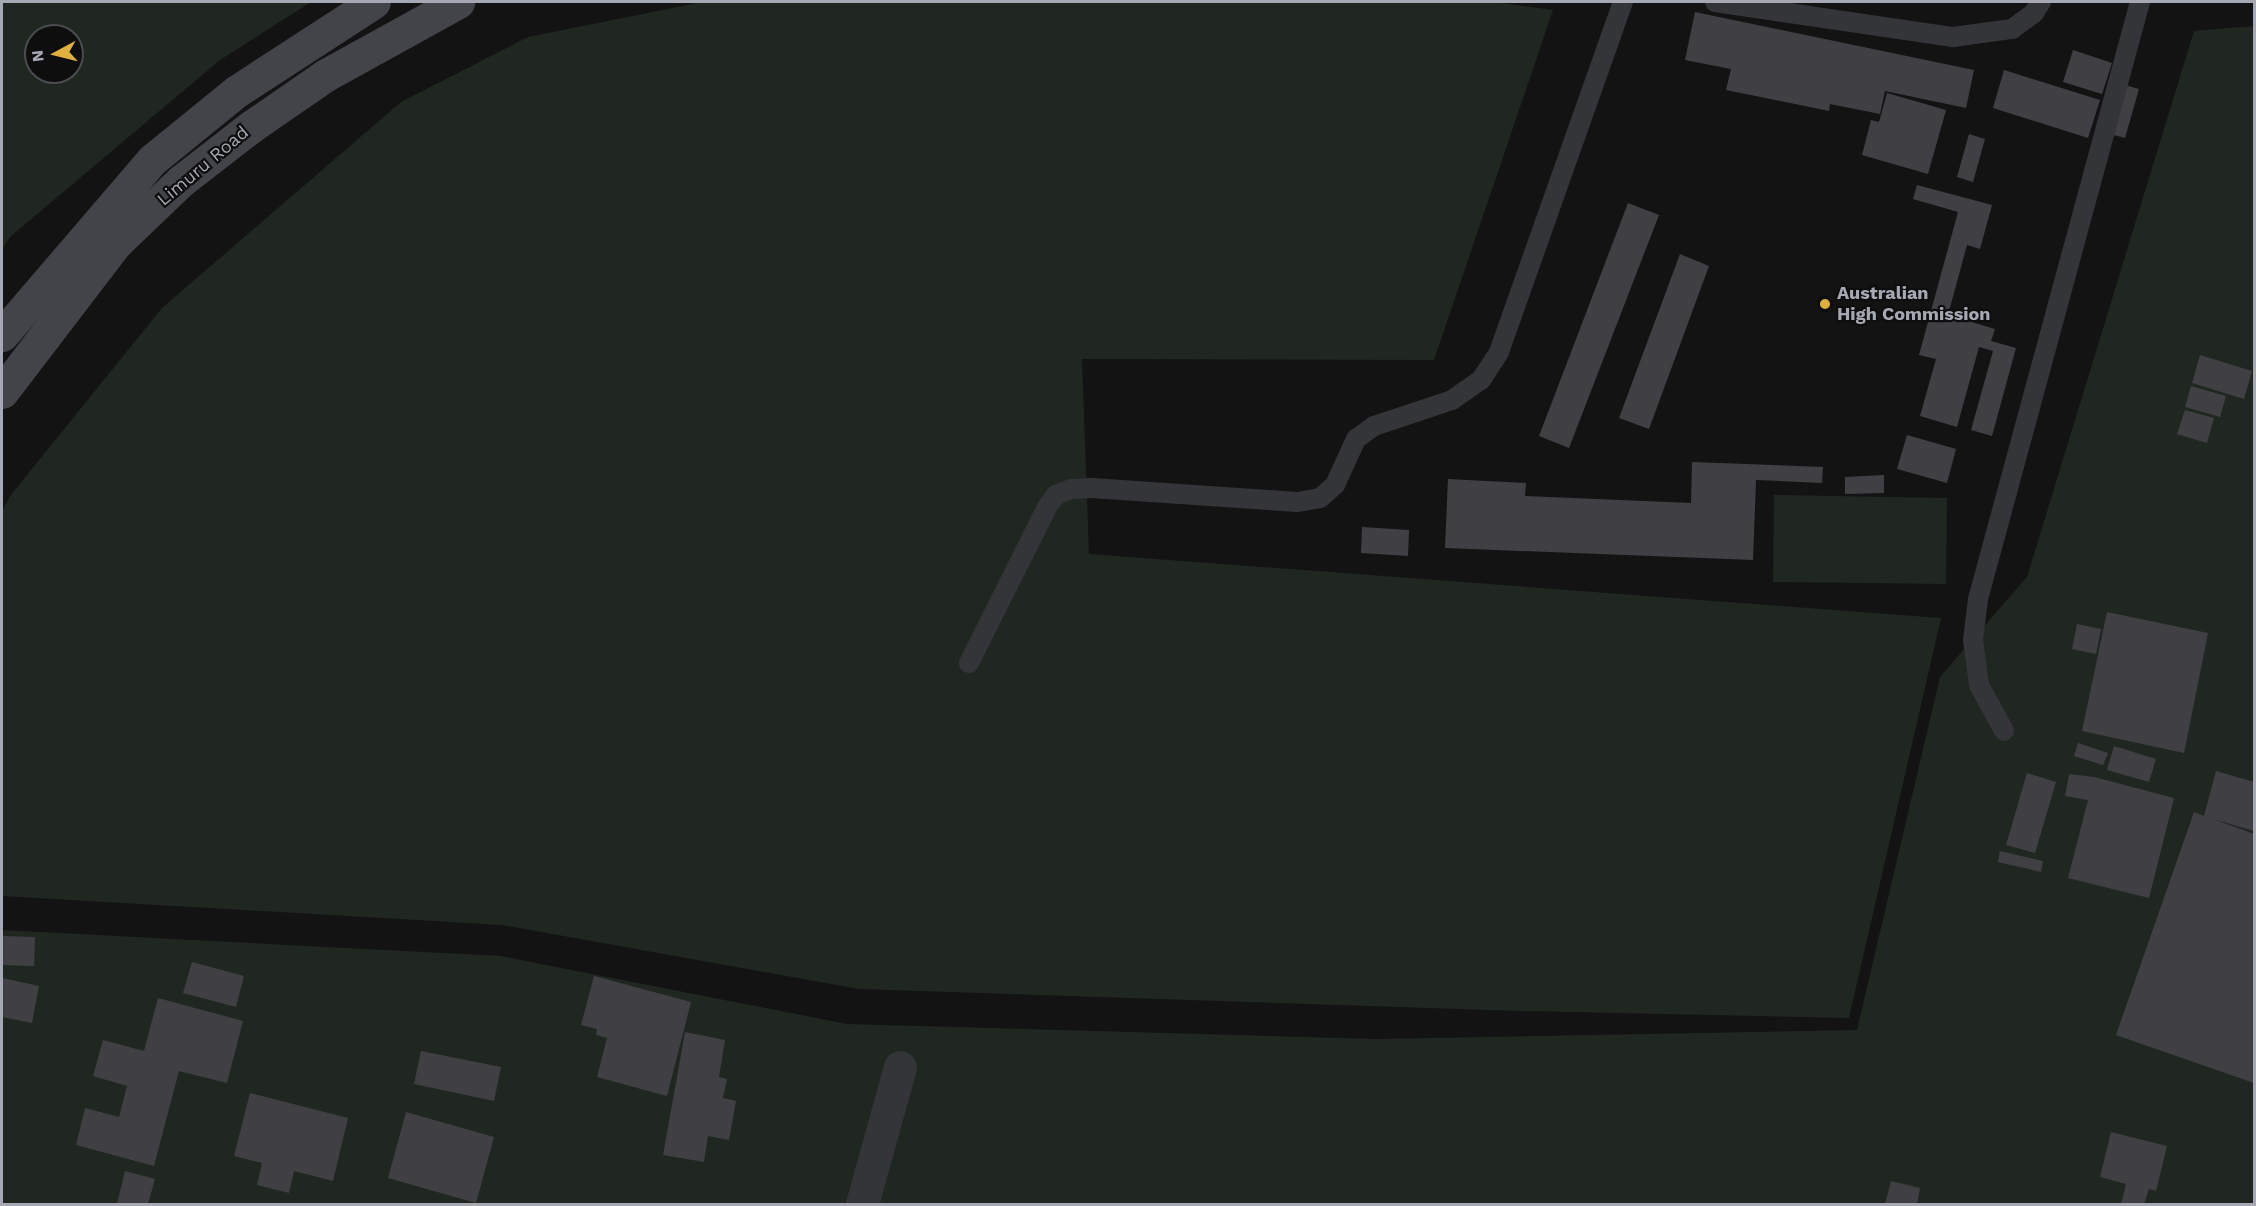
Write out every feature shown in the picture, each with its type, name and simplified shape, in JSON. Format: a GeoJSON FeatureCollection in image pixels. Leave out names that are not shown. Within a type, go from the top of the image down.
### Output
{"type":"FeatureCollection","features":[{"type":"Feature","properties":{"kind":"main road","name":"Limuru Road"},"geometry":{"type":"LineString","coordinates":[[2,335],[152,160],[237,91],[374,2]]}},
{"type":"Feature","properties":{"kind":"main road","name":"Limuru Road"},"geometry":{"type":"LineString","coordinates":[[2,392],[115,244],[181,181],[252,126],[326,75],[458,2]]}},
{"type":"Feature","properties":{"kind":"street"},"geometry":{"type":"LineString","coordinates":[[862,1204],[900,1067]]}},
{"type":"Feature","properties":{"kind":"lane"},"geometry":{"type":"LineString","coordinates":[[969,663],[1047,507],[1056,495],[1071,489],[1092,488],[1298,501],[1320,498],[1335,485],[1356,438],[1374,426],[1452,400],[1481,380],[1499,352],[1623,2]]}},
{"type":"Feature","properties":{"kind":"lane"},"geometry":{"type":"LineString","coordinates":[[1715,2],[1953,36],[2012,29],[2034,13],[2041,2]]}},
{"type":"Feature","properties":{"kind":"lane"},"geometry":{"type":"LineString","coordinates":[[2004,731],[1979,685],[1973,640],[1978,599],[2140,2]]}},
{"type":"Feature","properties":{"kind":"shaded area"},"geometry":{"type":"Polygon","coordinates":[[[2,2],[311,2],[220,60],[11,236],[2,249],[2,2]]]}},
{"type":"Feature","properties":{"kind":"shaded area"},"geometry":{"type":"Polygon","coordinates":[[[702,2],[1494,2],[1553,10],[1434,360],[1082,359],[1089,554],[1941,618],[1849,1018],[1519,1011],[859,989],[502,925],[2,896],[2,512],[10,496],[162,308],[401,102],[528,37],[702,2]]]}},
{"type":"Feature","properties":{"kind":"shaded area"},"geometry":{"type":"Polygon","coordinates":[[[2254,26],[2254,1204],[2,1204],[2,930],[501,956],[847,1024],[1377,1039],[1857,1030],[1940,677],[2027,577],[2194,31],[2254,26]]]}},
{"type":"Feature","properties":{"kind":"shaded area"},"geometry":{"type":"Polygon","coordinates":[[[1774,495],[1947,498],[1946,584],[1773,582],[1774,495]]]}},
{"type":"Feature","properties":{"kind":"building"},"geometry":{"type":"Polygon","coordinates":[[[1695,12],[1974,70],[1966,108],[1885,91],[1880,114],[1830,104],[1829,111],[1726,90],[1731,69],[1685,60],[1695,12]]]}},
{"type":"Feature","properties":{"kind":"building"},"geometry":{"type":"Polygon","coordinates":[[[2073,50],[2112,63],[2102,94],[2063,82],[2073,50]]]}},
{"type":"Feature","properties":{"kind":"building"},"geometry":{"type":"Polygon","coordinates":[[[2004,70],[2100,100],[2088,138],[1993,108],[2004,70]]]}},
{"type":"Feature","properties":{"kind":"building"},"geometry":{"type":"Polygon","coordinates":[[[2121,84],[2139,89],[2125,138],[2106,133],[2121,84]]]}},
{"type":"Feature","properties":{"kind":"building"},"geometry":{"type":"Polygon","coordinates":[[[1887,93],[1946,110],[1928,174],[1862,155],[1871,120],[1879,122],[1887,93]]]}},
{"type":"Feature","properties":{"kind":"building"},"geometry":{"type":"Polygon","coordinates":[[[1969,134],[1985,139],[1973,182],[1957,177],[1969,134]]]}},
{"type":"Feature","properties":{"kind":"building"},"geometry":{"type":"Polygon","coordinates":[[[1917,185],[1992,205],[1980,249],[1967,245],[1948,315],[1995,329],[1991,341],[2016,348],[1992,436],[1971,430],[1993,351],[1979,347],[1957,427],[1920,416],[1936,359],[1919,355],[1958,212],[1913,199],[1917,185]]]}},
{"type":"Feature","properties":{"kind":"building"},"geometry":{"type":"Polygon","coordinates":[[[1628,203],[1659,215],[1569,448],[1539,436],[1628,203]]]}},
{"type":"Feature","properties":{"kind":"building"},"geometry":{"type":"Polygon","coordinates":[[[1680,254],[1709,266],[1649,429],[1619,418],[1680,254]]]}},
{"type":"Feature","properties":{"kind":"building"},"geometry":{"type":"Polygon","coordinates":[[[2200,355],[2252,371],[2244,399],[2192,383],[2200,355]]]}},
{"type":"Feature","properties":{"kind":"building"},"geometry":{"type":"Polygon","coordinates":[[[2191,386],[2226,396],[2220,417],[2185,407],[2191,386]]]}},
{"type":"Feature","properties":{"kind":"building"},"geometry":{"type":"Polygon","coordinates":[[[2185,410],[2214,418],[2207,443],[2177,434],[2185,410]]]}},
{"type":"Feature","properties":{"kind":"building"},"geometry":{"type":"Polygon","coordinates":[[[1907,435],[1956,449],[1947,483],[1897,469],[1907,435]]]}},
{"type":"Feature","properties":{"kind":"building"},"geometry":{"type":"Polygon","coordinates":[[[1692,462],[1823,467],[1822,483],[1756,480],[1753,560],[1445,548],[1448,479],[1526,483],[1525,496],[1691,503],[1692,462]]]}},
{"type":"Feature","properties":{"kind":"building"},"geometry":{"type":"Polygon","coordinates":[[[1884,475],[1884,493],[1845,494],[1845,477],[1884,475]]]}},
{"type":"Feature","properties":{"kind":"building"},"geometry":{"type":"Polygon","coordinates":[[[1362,527],[1409,530],[1408,556],[1361,553],[1362,527]]]}},
{"type":"Feature","properties":{"kind":"building"},"geometry":{"type":"Polygon","coordinates":[[[2107,612],[2208,633],[2184,753],[2082,731],[2107,612]]]}},
{"type":"Feature","properties":{"kind":"building"},"geometry":{"type":"Polygon","coordinates":[[[2077,624],[2101,629],[2096,654],[2072,649],[2077,624]]]}},
{"type":"Feature","properties":{"kind":"building"},"geometry":{"type":"Polygon","coordinates":[[[2078,743],[2108,753],[2103,765],[2074,756],[2078,743]]]}},
{"type":"Feature","properties":{"kind":"building"},"geometry":{"type":"Polygon","coordinates":[[[2114,746],[2156,759],[2149,782],[2107,770],[2114,746]]]}},
{"type":"Feature","properties":{"kind":"building"},"geometry":{"type":"Polygon","coordinates":[[[2216,771],[2254,782],[2254,831],[2213,819],[2254,834],[2254,1083],[2116,1035],[2194,812],[2204,816],[2216,771]]]}},
{"type":"Feature","properties":{"kind":"building"},"geometry":{"type":"Polygon","coordinates":[[[2027,773],[2056,782],[2035,853],[2006,845],[2027,773]]]}},
{"type":"Feature","properties":{"kind":"building"},"geometry":{"type":"Polygon","coordinates":[[[2069,774],[2094,777],[2174,798],[2149,898],[2068,878],[2088,800],[2065,796],[2069,774]]]}},
{"type":"Feature","properties":{"kind":"building"},"geometry":{"type":"Polygon","coordinates":[[[2000,851],[2043,861],[2041,872],[1998,862],[2000,851]]]}},
{"type":"Feature","properties":{"kind":"building"},"geometry":{"type":"Polygon","coordinates":[[[2,936],[35,937],[34,966],[2,965],[2,936]]]}},
{"type":"Feature","properties":{"kind":"building"},"geometry":{"type":"Polygon","coordinates":[[[192,962],[244,976],[236,1007],[183,993],[192,962]]]}},
{"type":"Feature","properties":{"kind":"building"},"geometry":{"type":"Polygon","coordinates":[[[594,976],[691,1002],[667,1096],[597,1077],[607,1038],[596,1035],[597,1029],[581,1025],[594,976]]]}},
{"type":"Feature","properties":{"kind":"building"},"geometry":{"type":"Polygon","coordinates":[[[2,978],[39,986],[32,1023],[2,1017],[2,978]]]}},
{"type":"Feature","properties":{"kind":"building"},"geometry":{"type":"Polygon","coordinates":[[[158,998],[243,1021],[227,1083],[179,1071],[154,1166],[76,1145],[85,1108],[119,1117],[127,1086],[93,1076],[103,1040],[144,1051],[158,998]]]}},
{"type":"Feature","properties":{"kind":"building"},"geometry":{"type":"Polygon","coordinates":[[[685,1032],[725,1040],[719,1077],[727,1079],[723,1098],[736,1101],[729,1140],[708,1136],[704,1162],[663,1155],[685,1032]]]}},
{"type":"Feature","properties":{"kind":"building"},"geometry":{"type":"Polygon","coordinates":[[[421,1051],[501,1067],[494,1101],[414,1084],[421,1051]]]}},
{"type":"Feature","properties":{"kind":"building"},"geometry":{"type":"Polygon","coordinates":[[[250,1093],[348,1118],[333,1181],[294,1171],[289,1193],[257,1185],[262,1163],[234,1156],[250,1093]]]}},
{"type":"Feature","properties":{"kind":"building"},"geometry":{"type":"Polygon","coordinates":[[[406,1112],[494,1137],[476,1203],[388,1178],[406,1112]]]}},
{"type":"Feature","properties":{"kind":"building"},"geometry":{"type":"Polygon","coordinates":[[[2111,1132],[2167,1146],[2156,1191],[2149,1189],[2144,1204],[2121,1204],[2126,1184],[2100,1177],[2111,1132]]]}},
{"type":"Feature","properties":{"kind":"building"},"geometry":{"type":"Polygon","coordinates":[[[125,1171],[155,1179],[148,1204],[117,1204],[125,1171]]]}},
{"type":"Feature","properties":{"kind":"building"},"geometry":{"type":"Polygon","coordinates":[[[1891,1181],[1920,1188],[1917,1204],[1885,1204],[1891,1181]]]}},
{"type":"Feature","properties":{"kind":"place","name":"Australian High Commission"},"geometry":{"type":"Point","coordinates":[1825,304]}}]}
